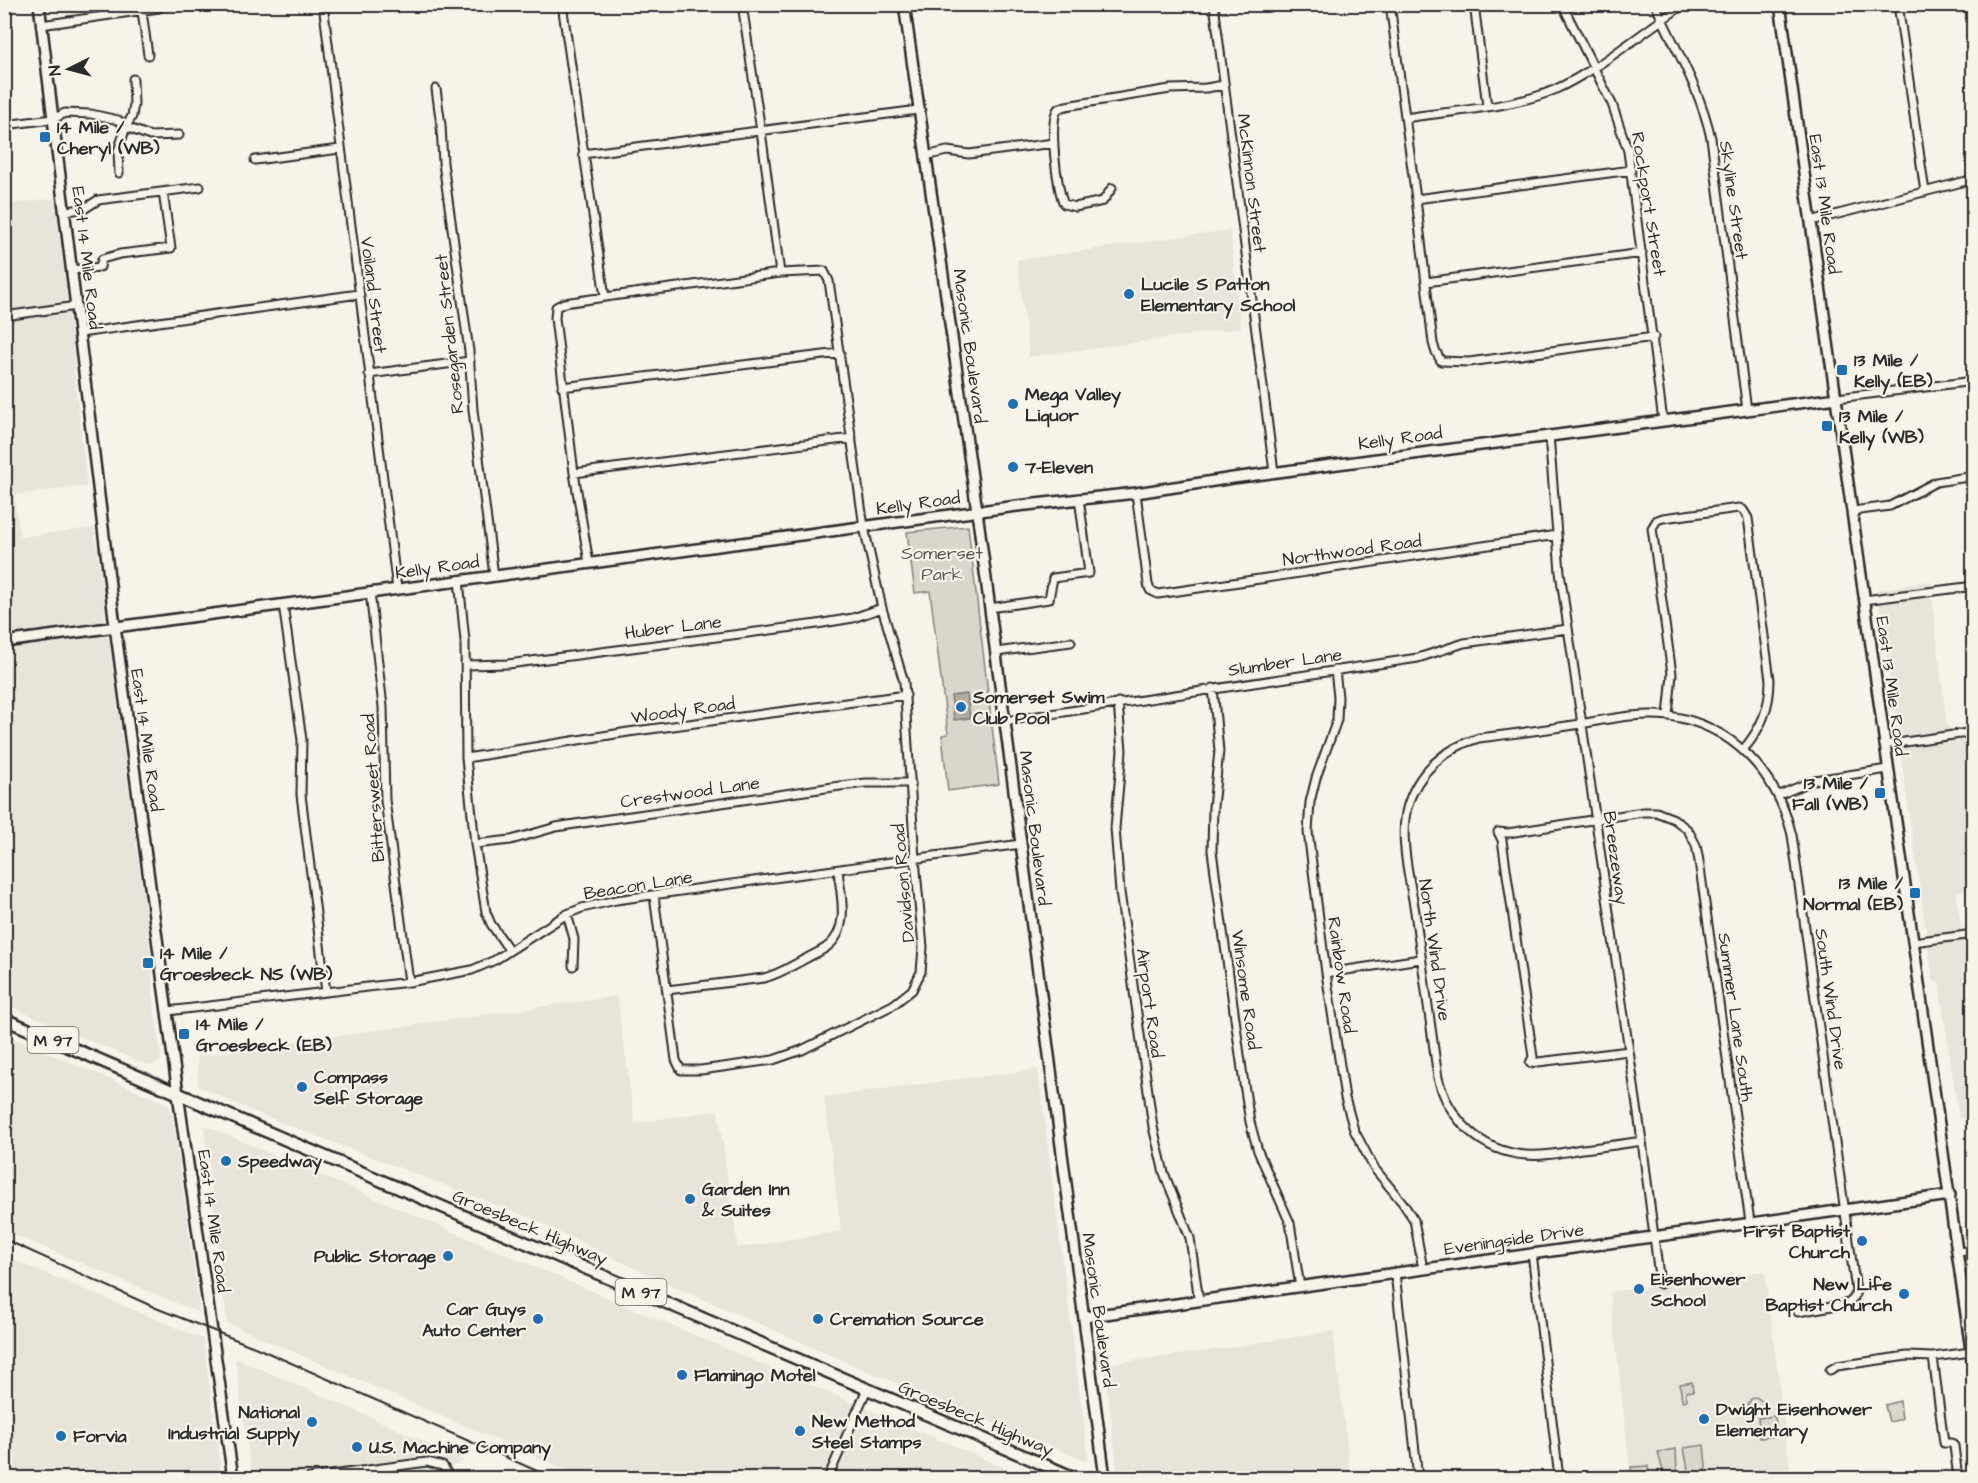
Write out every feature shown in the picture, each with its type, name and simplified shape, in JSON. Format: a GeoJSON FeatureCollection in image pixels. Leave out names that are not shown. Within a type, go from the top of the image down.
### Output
{"type":"FeatureCollection","features":[{"type":"Feature","properties":{"kind":"main road","name":"Groesbeck Highway"},"geometry":{"type":"LineString","coordinates":[[4,1019],[1075,1479]]}},
{"type":"Feature","properties":{"kind":"street","name":"East 14 Mile Road"},"geometry":{"type":"LineString","coordinates":[[39,4],[115,626],[178,1094],[234,1479]]}},
{"type":"Feature","properties":{"kind":"street","name":"Voiland Street"},"geometry":{"type":"LineString","coordinates":[[323,4],[397,589]]}},
{"type":"Feature","properties":{"kind":"street"},"geometry":{"type":"LineString","coordinates":[[562,4],[605,297]]}},
{"type":"Feature","properties":{"kind":"street"},"geometry":{"type":"LineString","coordinates":[[589,563],[562,387],[555,318],[556,307],[564,303],[780,273],[742,4]]}},
{"type":"Feature","properties":{"kind":"street","name":"Masonic Boulevard"},"geometry":{"type":"LineString","coordinates":[[904,4],[977,511],[1105,1479]]}},
{"type":"Feature","properties":{"kind":"street","name":"McKinnon Street"},"geometry":{"type":"LineString","coordinates":[[1214,4],[1274,472]]}},
{"type":"Feature","properties":{"kind":"street"},"geometry":{"type":"LineString","coordinates":[[1389,4],[1435,350],[1441,361],[1469,362],[1654,337]]}},
{"type":"Feature","properties":{"kind":"street"},"geometry":{"type":"LineString","coordinates":[[1474,4],[1488,106]]}},
{"type":"Feature","properties":{"kind":"street","name":"Rockport Street"},"geometry":{"type":"LineString","coordinates":[[1562,4],[1618,118],[1628,151],[1654,337],[1663,421]]}},
{"type":"Feature","properties":{"kind":"street","name":"Skyline Street"},"geometry":{"type":"LineString","coordinates":[[1655,4],[1694,85],[1711,138],[1747,410]]}},
{"type":"Feature","properties":{"kind":"street"},"geometry":{"type":"LineString","coordinates":[[1405,118],[1538,96],[1568,82],[1592,67],[1685,4]]}},
{"type":"Feature","properties":{"kind":"street","name":"East 13 Mile Road"},"geometry":{"type":"LineString","coordinates":[[1780,4],[1974,1371]]}},
{"type":"Feature","properties":{"kind":"street"},"geometry":{"type":"LineString","coordinates":[[1898,4],[1925,192]]}},
{"type":"Feature","properties":{"kind":"street"},"geometry":{"type":"LineString","coordinates":[[41,25],[142,8],[159,8]]}},
{"type":"Feature","properties":{"kind":"street"},"geometry":{"type":"LineString","coordinates":[[142,8],[148,55]]}},
{"type":"Feature","properties":{"kind":"street"},"geometry":{"type":"LineString","coordinates":[[119,173],[118,151],[132,116],[134,104],[133,79]]}},
{"type":"Feature","properties":{"kind":"street"},"geometry":{"type":"LineString","coordinates":[[1112,189],[1103,201],[1074,207],[1064,204],[1060,195],[1054,143],[1055,112],[1062,107],[1170,88],[1206,88],[1224,85]]}},
{"type":"Feature","properties":{"kind":"street","name":"Rosegarden Street"},"geometry":{"type":"LineString","coordinates":[[436,89],[443,163],[470,361],[473,410],[494,576]]}},
{"type":"Feature","properties":{"kind":"street"},"geometry":{"type":"LineString","coordinates":[[583,154],[918,110]]}},
{"type":"Feature","properties":{"kind":"street"},"geometry":{"type":"LineString","coordinates":[[4,125],[53,119],[64,113],[91,114],[118,120],[126,127],[150,136],[179,135]]}},
{"type":"Feature","properties":{"kind":"street"},"geometry":{"type":"LineString","coordinates":[[925,156],[946,151],[969,154],[1054,143]]}},
{"type":"Feature","properties":{"kind":"street"},"geometry":{"type":"LineString","coordinates":[[255,160],[340,149]]}},
{"type":"Feature","properties":{"kind":"street"},"geometry":{"type":"LineString","coordinates":[[1416,199],[1631,170]]}},
{"type":"Feature","properties":{"kind":"street"},"geometry":{"type":"LineString","coordinates":[[1811,220],[1974,179]]}},
{"type":"Feature","properties":{"kind":"street"},"geometry":{"type":"LineString","coordinates":[[65,211],[84,209],[98,200],[200,187]]}},
{"type":"Feature","properties":{"kind":"street"},"geometry":{"type":"LineString","coordinates":[[72,270],[100,267],[102,259],[120,254],[171,248],[163,192]]}},
{"type":"Feature","properties":{"kind":"street"},"geometry":{"type":"LineString","coordinates":[[1426,282],[1642,253]]}},
{"type":"Feature","properties":{"kind":"street","name":"Davidson Road"},"geometry":{"type":"LineString","coordinates":[[667,990],[676,1060],[681,1071],[701,1070],[787,1057],[880,1013],[912,990],[918,981],[923,961],[906,695],[900,664],[882,608],[864,526],[830,280],[824,271],[780,273]]}},
{"type":"Feature","properties":{"kind":"street"},"geometry":{"type":"LineString","coordinates":[[80,333],[359,294]]}},
{"type":"Feature","properties":{"kind":"street"},"geometry":{"type":"LineString","coordinates":[[4,316],[77,306]]}},
{"type":"Feature","properties":{"kind":"street"},"geometry":{"type":"LineString","coordinates":[[562,387],[840,353]]}},
{"type":"Feature","properties":{"kind":"street"},"geometry":{"type":"LineString","coordinates":[[369,374],[470,361]]}},
{"type":"Feature","properties":{"kind":"street"},"geometry":{"type":"LineString","coordinates":[[1837,398],[1974,381]]}},
{"type":"Feature","properties":{"kind":"street","name":"Kelly Road"},"geometry":{"type":"LineString","coordinates":[[4,642],[977,511],[1078,498],[1136,494],[1274,472],[1837,398]]}},
{"type":"Feature","properties":{"kind":"street","name":"Breezeway"},"geometry":{"type":"LineString","coordinates":[[1549,435],[1568,629],[1660,1284]]}},
{"type":"Feature","properties":{"kind":"street"},"geometry":{"type":"LineString","coordinates":[[574,473],[852,438]]}},
{"type":"Feature","properties":{"kind":"street"},"geometry":{"type":"LineString","coordinates":[[1853,511],[1890,506],[1936,482],[1974,476]]}},
{"type":"Feature","properties":{"kind":"street","name":"Northwood Road"},"geometry":{"type":"LineString","coordinates":[[1136,494],[1148,584],[1152,592],[1161,594],[1557,535]]}},
{"type":"Feature","properties":{"kind":"street"},"geometry":{"type":"LineString","coordinates":[[990,608],[1049,599],[1053,578],[1089,573],[1078,498]]}},
{"type":"Feature","properties":{"kind":"street"},"geometry":{"type":"LineString","coordinates":[[1668,716],[1672,674],[1652,533],[1654,523],[1663,518],[1733,508],[1743,510],[1748,518],[1770,688],[1769,700],[1761,724],[1743,750]]}},
{"type":"Feature","properties":{"kind":"street"},"geometry":{"type":"LineString","coordinates":[[459,580],[466,665],[466,758],[475,844],[486,912],[491,924],[509,950]]}},
{"type":"Feature","properties":{"kind":"street"},"geometry":{"type":"LineString","coordinates":[[1864,600],[1974,586]]}},
{"type":"Feature","properties":{"kind":"street","name":"Bittersweet Road"},"geometry":{"type":"LineString","coordinates":[[370,592],[382,707],[385,800],[409,982]]}},
{"type":"Feature","properties":{"kind":"street"},"geometry":{"type":"LineString","coordinates":[[283,604],[302,740],[300,795],[326,992]]}},
{"type":"Feature","properties":{"kind":"street","name":"Huber Lane"},"geometry":{"type":"LineString","coordinates":[[466,665],[508,664],[817,624],[853,618],[882,608]]}},
{"type":"Feature","properties":{"kind":"street","name":"Slumber Lane"},"geometry":{"type":"LineString","coordinates":[[1005,721],[1418,658],[1464,643],[1568,629]]}},
{"type":"Feature","properties":{"kind":"street"},"geometry":{"type":"LineString","coordinates":[[996,652],[1071,642]]}},
{"type":"Feature","properties":{"kind":"street","name":"Rainbow Road"},"geometry":{"type":"LineString","coordinates":[[1335,670],[1338,697],[1337,720],[1316,778],[1310,802],[1308,832],[1326,973],[1346,1098],[1354,1130],[1374,1168],[1414,1220],[1423,1269]]}},
{"type":"Feature","properties":{"kind":"street","name":"Winsome Road"},"geometry":{"type":"LineString","coordinates":[[1213,688],[1219,751],[1213,807],[1212,851],[1245,1093],[1258,1151],[1290,1223],[1300,1287]]}},
{"type":"Feature","properties":{"kind":"street","name":"Woody Road"},"geometry":{"type":"LineString","coordinates":[[466,758],[628,732],[906,695]]}},
{"type":"Feature","properties":{"kind":"street","name":"Airport Road"},"geometry":{"type":"LineString","coordinates":[[1118,702],[1122,751],[1115,843],[1122,911],[1155,1137],[1171,1192],[1190,1238],[1199,1301]]}},
{"type":"Feature","properties":{"kind":"street","name":"South Wind Drive"},"geometry":{"type":"LineString","coordinates":[[1582,723],[1642,716],[1668,716],[1684,719],[1720,733],[1743,750],[1766,774],[1779,795],[1789,820],[1856,1286],[1854,1298],[1845,1304],[1798,1312]]}},
{"type":"Feature","properties":{"kind":"street","name":"North Wind Drive"},"geometry":{"type":"LineString","coordinates":[[1582,723],[1479,738],[1443,755],[1423,774],[1407,808],[1405,821],[1405,841],[1421,959],[1442,1092],[1458,1121],[1485,1144],[1514,1154],[1536,1155],[1641,1141]]}},
{"type":"Feature","properties":{"kind":"street"},"geometry":{"type":"LineString","coordinates":[[1884,745],[1974,732]]}},
{"type":"Feature","properties":{"kind":"street"},"geometry":{"type":"LineString","coordinates":[[1779,795],[1815,780],[1888,769]]}},
{"type":"Feature","properties":{"kind":"street","name":"Crestwood Lane"},"geometry":{"type":"LineString","coordinates":[[475,844],[511,840],[556,827],[806,790],[866,783],[911,783]]}},
{"type":"Feature","properties":{"kind":"street","name":"Summer Lane South"},"geometry":{"type":"LineString","coordinates":[[1596,819],[1656,812],[1668,815],[1680,822],[1693,839],[1699,861],[1750,1222]]}},
{"type":"Feature","properties":{"kind":"street"},"geometry":{"type":"LineString","coordinates":[[1596,819],[1508,833],[1498,832],[1503,840],[1533,1057],[1530,1063],[1629,1051]]}},
{"type":"Feature","properties":{"kind":"street","name":"Beacon Lane"},"geometry":{"type":"LineString","coordinates":[[168,1011],[409,982],[472,970],[567,914],[597,904],[1021,844]]}},
{"type":"Feature","properties":{"kind":"street"},"geometry":{"type":"LineString","coordinates":[[654,896],[667,990],[764,978],[775,975],[827,947],[837,936],[843,914],[838,871]]}},
{"type":"Feature","properties":{"kind":"street"},"geometry":{"type":"LineString","coordinates":[[567,914],[574,939],[573,966]]}},
{"type":"Feature","properties":{"kind":"street"},"geometry":{"type":"LineString","coordinates":[[1913,942],[1974,934]]}},
{"type":"Feature","properties":{"kind":"street"},"geometry":{"type":"LineString","coordinates":[[1326,973],[1421,959]]}},
{"type":"Feature","properties":{"kind":"street","name":"Eveningside Drive"},"geometry":{"type":"LineString","coordinates":[[1084,1317],[1950,1195]]}},
{"type":"Feature","properties":{"kind":"street"},"geometry":{"type":"LineString","coordinates":[[1958,1252],[1974,1250]]}},
{"type":"Feature","properties":{"kind":"street"},"geometry":{"type":"LineString","coordinates":[[1532,1253],[1559,1479]]}},
{"type":"Feature","properties":{"kind":"street"},"geometry":{"type":"LineString","coordinates":[[1395,1273],[1418,1479]]}},
{"type":"Feature","properties":{"kind":"street"},"geometry":{"type":"LineString","coordinates":[[1830,1370],[1837,1366],[1907,1356],[1933,1357],[1971,1352]]}},
{"type":"Feature","properties":{"kind":"street"},"geometry":{"type":"LineString","coordinates":[[1933,1357],[1944,1443],[1951,1443],[1954,1446],[1958,1479]]}},
{"type":"Feature","properties":{"kind":"street"},"geometry":{"type":"LineString","coordinates":[[828,1479],[867,1389]]}},
{"type":"Feature","properties":{"kind":"street"},"geometry":{"type":"LineString","coordinates":[[309,1479],[343,1476],[427,1462],[443,1466],[450,1479]]}},
{"type":"Feature","properties":{"kind":"shaded area"},"geometry":{"type":"Polygon","coordinates":[[[55,198],[87,486],[14,495],[20,537],[94,528],[152,963],[153,997],[161,1057],[160,1061],[153,1065],[145,1064],[5,1004],[4,205],[55,198]]]}},
{"type":"Feature","properties":{"kind":"shaded area","name":"Lucile S Patton Elementary School"},"geometry":{"type":"Polygon","coordinates":[[[1230,230],[1241,328],[1029,357],[1017,260],[1230,230]]]}},
{"type":"Feature","properties":{"kind":"shaded area"},"geometry":{"type":"Polygon","coordinates":[[[1930,581],[1947,726],[1965,743],[1974,801],[1973,889],[1956,892],[1968,974],[1973,974],[1973,1117],[1959,1119],[1939,983],[1933,980],[1877,590],[1930,581]]]}},
{"type":"Feature","properties":{"kind":"shaded area","name":"Somerset Swim Club Pool"},"geometry":{"type":"Polygon","coordinates":[[[967,694],[970,718],[954,720],[951,696],[967,694]]]}},
{"type":"Feature","properties":{"kind":"shaded area"},"geometry":{"type":"Polygon","coordinates":[[[617,996],[635,1123],[718,1110],[738,1248],[841,1231],[824,1097],[1038,1069],[1088,1457],[1086,1461],[860,1368],[657,1279],[530,1218],[252,1111],[198,1086],[197,1056],[617,996]]]}},
{"type":"Feature","properties":{"kind":"shaded area"},"geometry":{"type":"Polygon","coordinates":[[[4,1034],[168,1104],[173,1119],[200,1313],[5,1231],[4,1034]]]}},
{"type":"Feature","properties":{"kind":"shaded area"},"geometry":{"type":"Polygon","coordinates":[[[204,1125],[1028,1478],[585,1478],[227,1323],[204,1125]]]}},
{"type":"Feature","properties":{"kind":"shaded area","name":"Forvia"},"geometry":{"type":"Polygon","coordinates":[[[4,1256],[203,1339],[222,1478],[5,1478],[4,1256]]]}},
{"type":"Feature","properties":{"kind":"shaded area","name":"Dwight Eisenhower Elementary"},"geometry":{"type":"Polygon","coordinates":[[[1765,1271],[1791,1478],[1631,1478],[1610,1292],[1765,1271]]]}},
{"type":"Feature","properties":{"kind":"shaded area"},"geometry":{"type":"Polygon","coordinates":[[[1333,1331],[1351,1478],[1120,1478],[1118,1476],[1104,1364],[1207,1351],[1333,1331]]]}},
{"type":"Feature","properties":{"kind":"shaded area"},"geometry":{"type":"Polygon","coordinates":[[[235,1358],[382,1422],[464,1461],[450,1467],[444,1459],[436,1456],[275,1478],[252,1478],[235,1358]]]}},
{"type":"Feature","properties":{"kind":"green space","name":"Somerset Park"},"geometry":{"type":"Polygon","coordinates":[[[968,526],[999,784],[948,791],[942,735],[948,734],[930,591],[915,593],[907,532],[968,526]]]}},
{"type":"Feature","properties":{"kind":"green space"},"geometry":{"type":"Polygon","coordinates":[[[1692,1382],[1693,1391],[1686,1392],[1687,1400],[1682,1401],[1680,1384],[1692,1382]]]}},
{"type":"Feature","properties":{"kind":"green space"},"geometry":{"type":"Polygon","coordinates":[[[1756,1397],[1766,1404],[1762,1410],[1755,1413],[1747,1405],[1751,1399],[1756,1397]]]}},
{"type":"Feature","properties":{"kind":"green space"},"geometry":{"type":"Polygon","coordinates":[[[1900,1401],[1902,1419],[1889,1422],[1885,1405],[1900,1401]]]}},
{"type":"Feature","properties":{"kind":"green space"},"geometry":{"type":"Polygon","coordinates":[[[1775,1416],[1777,1436],[1760,1438],[1758,1418],[1775,1416]]]}},
{"type":"Feature","properties":{"kind":"green space"},"geometry":{"type":"Polygon","coordinates":[[[1704,1445],[1707,1475],[1692,1477],[1689,1475],[1684,1448],[1704,1445]]]}},
{"type":"Feature","properties":{"kind":"green space"},"geometry":{"type":"Polygon","coordinates":[[[1676,1449],[1677,1471],[1663,1471],[1658,1452],[1676,1449]]]}},
{"type":"Feature","properties":{"kind":"green space"},"geometry":{"type":"Polygon","coordinates":[[[1648,1466],[1649,1478],[1632,1478],[1631,1467],[1648,1466]]]}},
{"type":"Feature","properties":{"kind":"railway"},"geometry":{"type":"LineString","coordinates":[[4,1239],[156,1308],[257,1348],[553,1478]]}},
{"type":"Feature","properties":{"kind":"place","name":"14 Mile / Cheryl (WB)"},"geometry":{"type":"Point","coordinates":[45,137]}},
{"type":"Feature","properties":{"kind":"place","name":"Lucile S Patton Elementary School"},"geometry":{"type":"Point","coordinates":[1129,294]}},
{"type":"Feature","properties":{"kind":"place","name":"13 Mile / Kelly (EB)"},"geometry":{"type":"Point","coordinates":[1842,370]}},
{"type":"Feature","properties":{"kind":"place","name":"Mega Valley Liquor"},"geometry":{"type":"Point","coordinates":[1013,404]}},
{"type":"Feature","properties":{"kind":"place","name":"13 Mile / Kelly (WB)"},"geometry":{"type":"Point","coordinates":[1827,426]}},
{"type":"Feature","properties":{"kind":"place","name":"7-Eleven"},"geometry":{"type":"Point","coordinates":[1013,467]}},
{"type":"Feature","properties":{"kind":"place","name":"Somerset Swim Club Pool"},"geometry":{"type":"Point","coordinates":[961,707]}},
{"type":"Feature","properties":{"kind":"place","name":"13 Mile / Fall (WB)"},"geometry":{"type":"Point","coordinates":[1880,793]}},
{"type":"Feature","properties":{"kind":"place","name":"13 Mile / Normal (EB)"},"geometry":{"type":"Point","coordinates":[1915,893]}},
{"type":"Feature","properties":{"kind":"place","name":"14 Mile / Groesbeck NS (WB)"},"geometry":{"type":"Point","coordinates":[148,963]}},
{"type":"Feature","properties":{"kind":"place","name":"14 Mile / Groesbeck (EB)"},"geometry":{"type":"Point","coordinates":[184,1034]}},
{"type":"Feature","properties":{"kind":"place","name":"Compass Self Storage"},"geometry":{"type":"Point","coordinates":[302,1087]}},
{"type":"Feature","properties":{"kind":"place","name":"Speedway"},"geometry":{"type":"Point","coordinates":[226,1161]}},
{"type":"Feature","properties":{"kind":"place","name":"Garden Inn & Suites"},"geometry":{"type":"Point","coordinates":[690,1199]}},
{"type":"Feature","properties":{"kind":"place","name":"First Baptist Church"},"geometry":{"type":"Point","coordinates":[1862,1241]}},
{"type":"Feature","properties":{"kind":"place","name":"Public Storage"},"geometry":{"type":"Point","coordinates":[448,1256]}},
{"type":"Feature","properties":{"kind":"place","name":"Eisenhower School"},"geometry":{"type":"Point","coordinates":[1639,1289]}},
{"type":"Feature","properties":{"kind":"place","name":"New Life Baptist Church"},"geometry":{"type":"Point","coordinates":[1904,1294]}},
{"type":"Feature","properties":{"kind":"place","name":"Car Guys Auto Center"},"geometry":{"type":"Point","coordinates":[538,1319]}},
{"type":"Feature","properties":{"kind":"place","name":"Cremation Source"},"geometry":{"type":"Point","coordinates":[818,1319]}},
{"type":"Feature","properties":{"kind":"place","name":"Flamingo Motel"},"geometry":{"type":"Point","coordinates":[682,1375]}},
{"type":"Feature","properties":{"kind":"place","name":"Dwight Eisenhower Elementary"},"geometry":{"type":"Point","coordinates":[1704,1419]}},
{"type":"Feature","properties":{"kind":"place","name":"National Industrial Supply"},"geometry":{"type":"Point","coordinates":[312,1422]}},
{"type":"Feature","properties":{"kind":"place","name":"New Method Steel Stamps"},"geometry":{"type":"Point","coordinates":[800,1431]}},
{"type":"Feature","properties":{"kind":"place","name":"Forvia"},"geometry":{"type":"Point","coordinates":[61,1436]}},
{"type":"Feature","properties":{"kind":"place","name":"U.S. Machine Company"},"geometry":{"type":"Point","coordinates":[357,1447]}}]}
